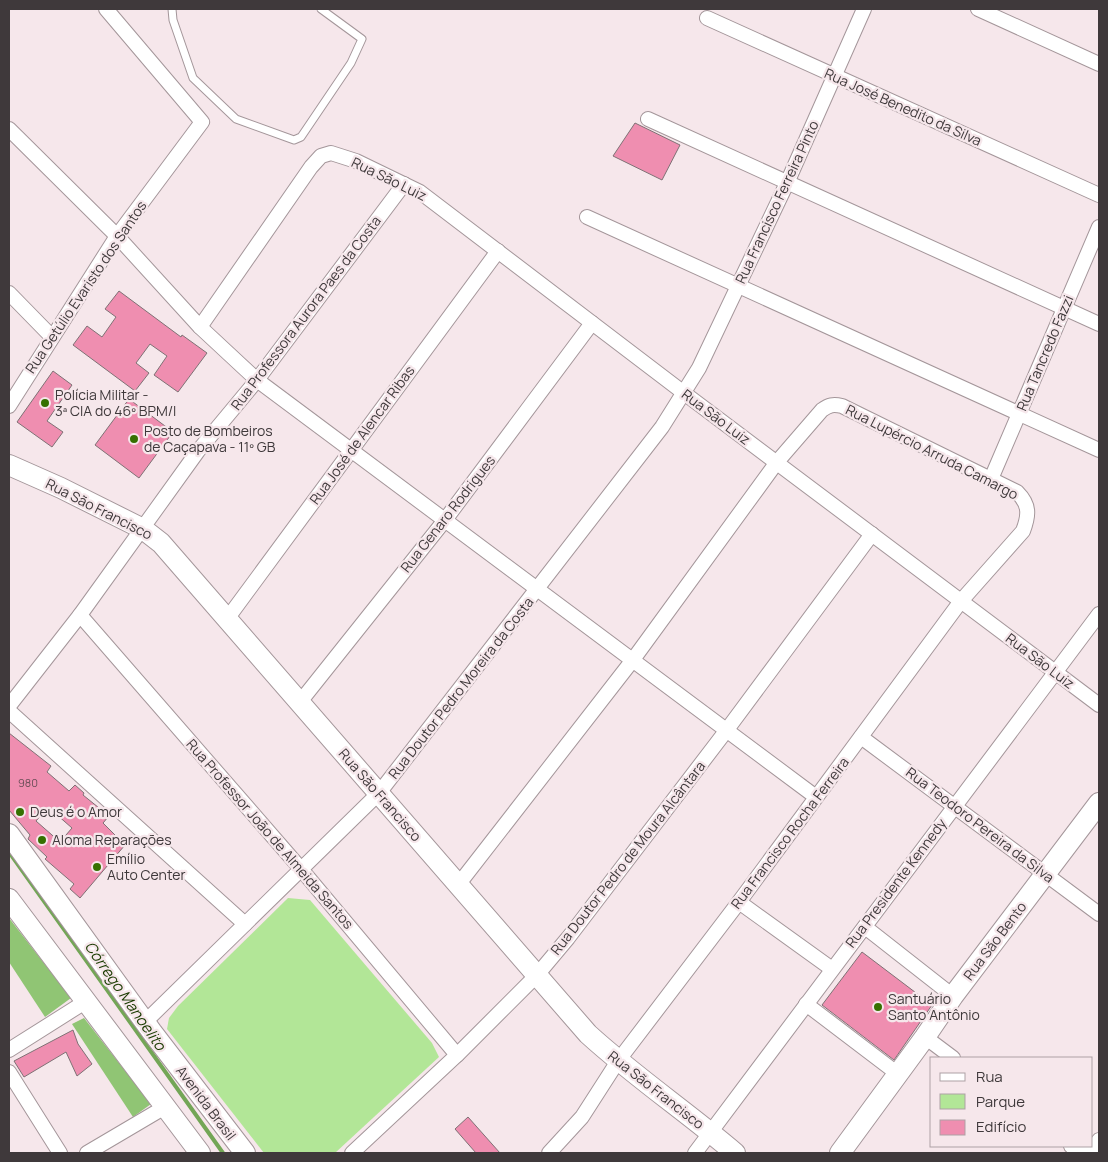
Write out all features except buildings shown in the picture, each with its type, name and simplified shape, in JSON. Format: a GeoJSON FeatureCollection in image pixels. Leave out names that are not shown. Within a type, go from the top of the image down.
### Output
{"type":"FeatureCollection","features":[{"type":"Feature","properties":{"kind":"street","name":"Rua Getúlio Evaristo dos Santos"},"geometry":{"type":"LineString","coordinates":[[9,406],[117,236],[202,122],[106,9]]}},
{"type":"Feature","properties":{"kind":"street","name":"Rua Francisco Ferreira Pinto"},"geometry":{"type":"LineString","coordinates":[[684,393],[699,368],[787,183],[864,9]]}},
{"type":"Feature","properties":{"kind":"street"},"geometry":{"type":"LineString","coordinates":[[978,9],[1099,64]]}},
{"type":"Feature","properties":{"kind":"street","name":"Rua José Benedito da Silva"},"geometry":{"type":"LineString","coordinates":[[707,18],[1099,195]]}},
{"type":"Feature","properties":{"kind":"street"},"geometry":{"type":"LineString","coordinates":[[648,119],[1099,324]]}},
{"type":"Feature","properties":{"kind":"street"},"geometry":{"type":"LineString","coordinates":[[9,130],[117,236],[200,327],[257,380],[816,798]]}},
{"type":"Feature","properties":{"kind":"street","name":"Rua São Luiz"},"geometry":{"type":"LineString","coordinates":[[200,327],[311,167],[321,156],[331,153],[356,162],[420,192],[1099,706]]}},
{"type":"Feature","properties":{"kind":"street","name":"Rua Professora Aurora Paes da Costa"},"geometry":{"type":"LineString","coordinates":[[9,706],[80,615],[198,451],[257,380],[404,184]]}},
{"type":"Feature","properties":{"kind":"street"},"geometry":{"type":"LineString","coordinates":[[587,216],[1099,450]]}},
{"type":"Feature","properties":{"kind":"street","name":"Rua Tancredo Fazzi"},"geometry":{"type":"LineString","coordinates":[[991,479],[1099,227]]}},
{"type":"Feature","properties":{"kind":"street","name":"Rua José de Alencar Ribas"},"geometry":{"type":"LineString","coordinates":[[227,619],[498,251]]}},
{"type":"Feature","properties":{"kind":"street"},"geometry":{"type":"LineString","coordinates":[[9,293],[52,337]]}},
{"type":"Feature","properties":{"kind":"street","name":"Rua Genaro Rodrigues"},"geometry":{"type":"LineString","coordinates":[[300,702],[445,520],[592,323]]}},
{"type":"Feature","properties":{"kind":"street","name":"Rua Doutor Pedro Moreira da Costa"},"geometry":{"type":"LineString","coordinates":[[144,1022],[379,794],[662,427],[684,393]]}},
{"type":"Feature","properties":{"kind":"street","name":"Rua Lupércio Arruda Camargo"},"geometry":{"type":"LineString","coordinates":[[777,462],[822,410],[835,404],[1017,492],[1026,500],[1028,511]]}},
{"type":"Feature","properties":{"kind":"street"},"geometry":{"type":"LineString","coordinates":[[458,885],[632,660],[777,462]]}},
{"type":"Feature","properties":{"kind":"street","name":"Rua São Francisco"},"geometry":{"type":"LineString","coordinates":[[9,465],[61,488],[143,529],[162,543],[588,1034],[618,1061],[735,1153]]}},
{"type":"Feature","properties":{"kind":"street","name":"Rua Francisco Rocha Ferreira"},"geometry":{"type":"LineString","coordinates":[[549,1153],[582,1117],[618,1061],[739,902],[961,601],[1023,531],[1028,511]]}},
{"type":"Feature","properties":{"kind":"street","name":"Rua Doutor Pedro de Moura Alcântara"},"geometry":{"type":"LineString","coordinates":[[352,1153],[457,1055],[537,975],[568,938],[726,731],[872,534]]}},
{"type":"Feature","properties":{"kind":"street","name":"Rua Presidente Kennedy"},"geometry":{"type":"LineString","coordinates":[[695,1153],[1099,614]]}},
{"type":"Feature","properties":{"kind":"street","name":"Rua Professor João de Almeida Santos"},"geometry":{"type":"LineString","coordinates":[[80,615],[301,869],[457,1055]]}},
{"type":"Feature","properties":{"kind":"street"},"geometry":{"type":"LineString","coordinates":[[9,710],[245,924]]}},
{"type":"Feature","properties":{"kind":"street","name":"Rua Teodoro Pereira da Silva"},"geometry":{"type":"LineString","coordinates":[[861,737],[1099,914]]}},
{"type":"Feature","properties":{"kind":"street","name":"Rua São Bento"},"geometry":{"type":"LineString","coordinates":[[840,1153],[925,1038],[953,996],[1099,803]]}},
{"type":"Feature","properties":{"kind":"street","name":"Avenida Brasil"},"geometry":{"type":"LineString","coordinates":[[9,834],[144,1022],[245,1153]]}},
{"type":"Feature","properties":{"kind":"street"},"geometry":{"type":"LineString","coordinates":[[9,898],[85,1002],[200,1153]]}},
{"type":"Feature","properties":{"kind":"street"},"geometry":{"type":"LineString","coordinates":[[739,902],[832,969]]}},
{"type":"Feature","properties":{"kind":"street"},"geometry":{"type":"LineString","coordinates":[[865,927],[953,996]]}},
{"type":"Feature","properties":{"kind":"street"},"geometry":{"type":"LineString","coordinates":[[9,1050],[85,1002]]}},
{"type":"Feature","properties":{"kind":"street"},"geometry":{"type":"LineString","coordinates":[[806,1004],[898,1074]]}},
{"type":"Feature","properties":{"kind":"street"},"geometry":{"type":"LineString","coordinates":[[925,1038],[953,1057]]}},
{"type":"Feature","properties":{"kind":"street"},"geometry":{"type":"LineString","coordinates":[[9,1072],[60,1153]]}},
{"type":"Feature","properties":{"kind":"street"},"geometry":{"type":"LineString","coordinates":[[87,1153],[165,1107]]}},
{"type":"Feature","properties":{"kind":"street"},"geometry":{"type":"LineString","coordinates":[[1090,1153],[1099,1140]]}},
{"type":"Feature","properties":{"kind":"lane"},"geometry":{"type":"LineString","coordinates":[[172,9],[173,20],[193,78],[236,119],[294,140],[301,137],[351,63],[362,39],[321,9]]}},
{"type":"Feature","properties":{"kind":"green space"},"geometry":{"type":"Polygon","coordinates":[[[288,898],[310,900],[432,1043],[439,1057],[335,1153],[264,1153],[167,1029],[169,1018],[178,1006],[288,898]]]}},
{"type":"Feature","properties":{"kind":"green space"},"geometry":{"type":"Polygon","coordinates":[[[9,918],[71,998],[45,1017],[9,962],[9,918]]]}},
{"type":"Feature","properties":{"kind":"green space"},"geometry":{"type":"Polygon","coordinates":[[[84,1018],[151,1104],[133,1117],[72,1024],[84,1018]]]}},
{"type":"Feature","properties":{"kind":"waterway","name":"Córrego Manoelito"},"geometry":{"type":"LineString","coordinates":[[9,852],[223,1153]]}},
{"type":"Feature","properties":{"kind":"place","name":"Polícia Militar - 3ª CIA do 46º BPM/I"},"geometry":{"type":"Point","coordinates":[45,403]}},
{"type":"Feature","properties":{"kind":"place","name":"Posto de Bombeiros de Caçapava - 11º GB"},"geometry":{"type":"Point","coordinates":[134,439]}},
{"type":"Feature","properties":{"kind":"place","name":"Deus é o Amor"},"geometry":{"type":"Point","coordinates":[20,812]}},
{"type":"Feature","properties":{"kind":"place","name":"Aloma Reparações"},"geometry":{"type":"Point","coordinates":[42,840]}},
{"type":"Feature","properties":{"kind":"place","name":"Emílio Auto Center"},"geometry":{"type":"Point","coordinates":[97,867]}},
{"type":"Feature","properties":{"kind":"place","name":"Santuário Santo Antônio"},"geometry":{"type":"Point","coordinates":[878,1007]}}]}
